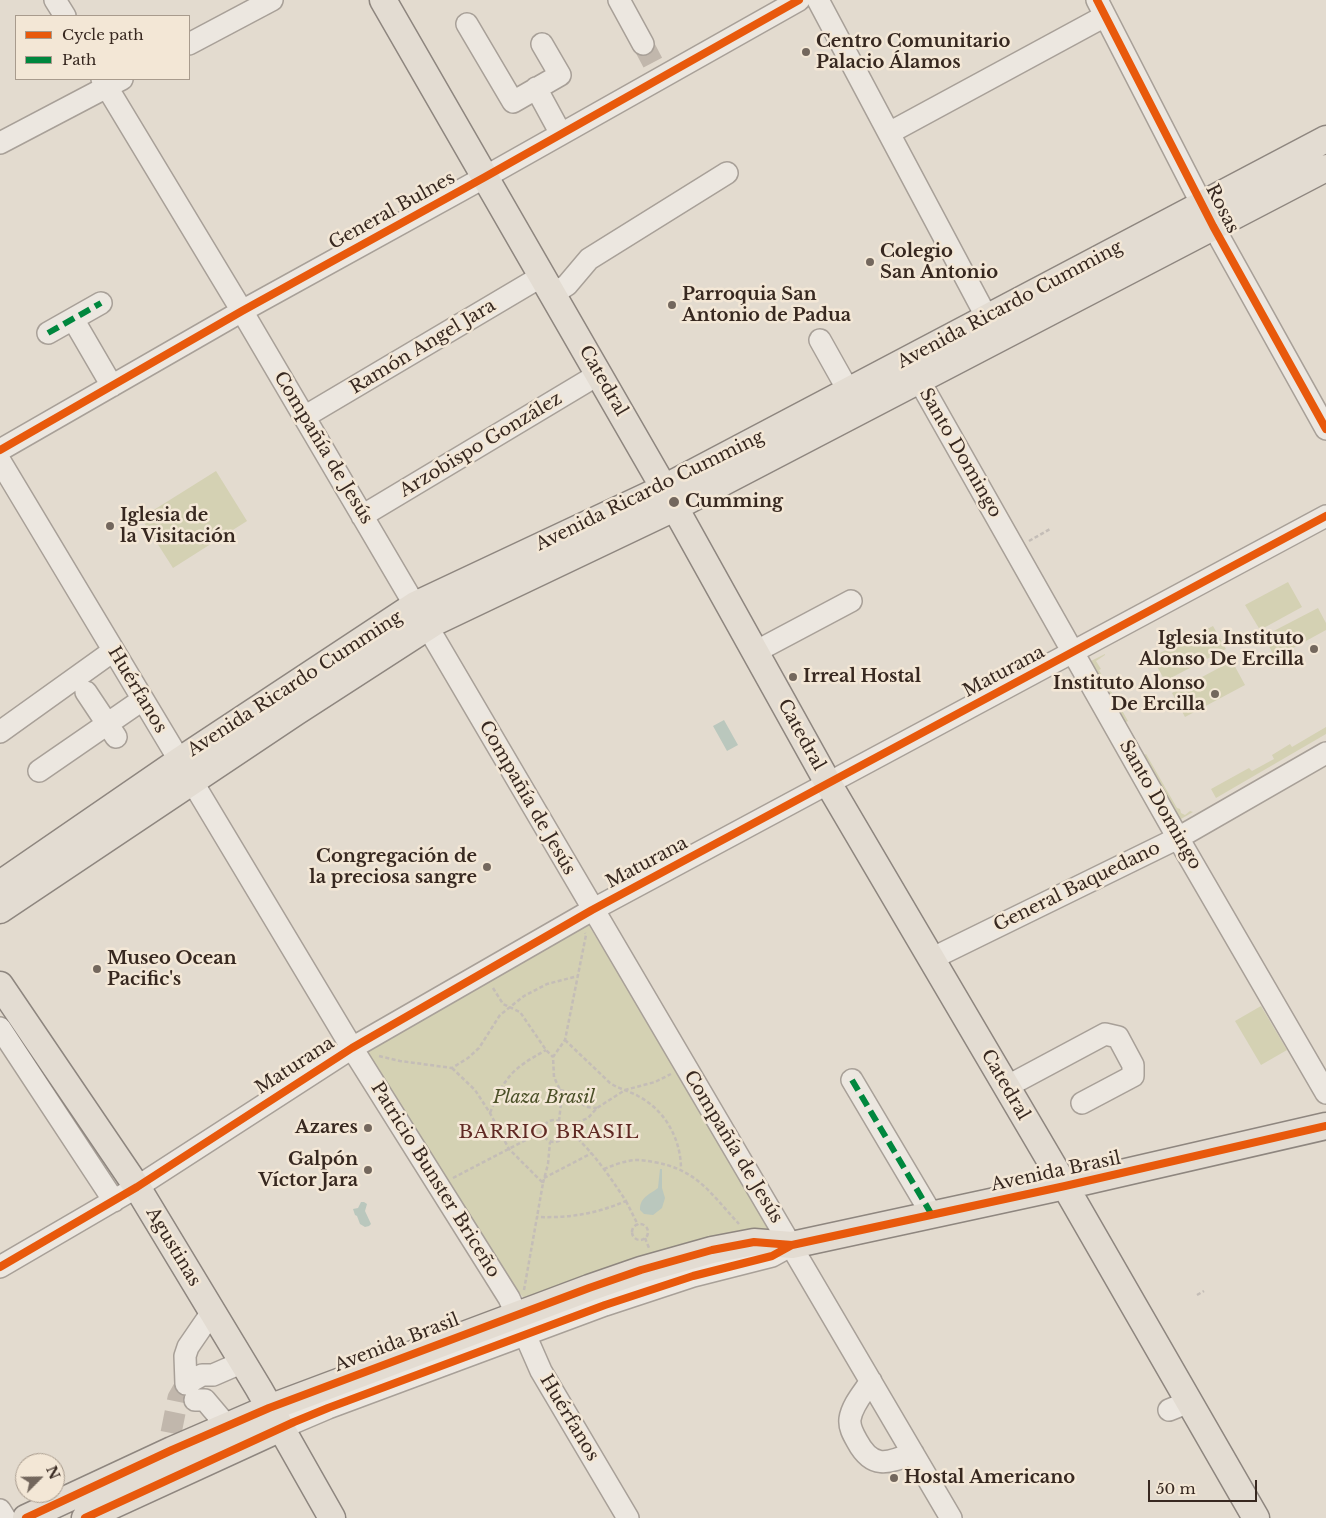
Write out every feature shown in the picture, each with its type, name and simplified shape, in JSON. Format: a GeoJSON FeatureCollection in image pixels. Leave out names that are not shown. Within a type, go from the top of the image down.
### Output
{"type":"FeatureCollection","features":[{"type":"Feature","properties":{"kind":"main road","name":"Catedral"},"geometry":{"type":"LineString","coordinates":[[383,0],[670,498],[828,783],[1065,1186],[1179,1406],[1256,1518]]}},
{"type":"Feature","properties":{"kind":"main road","name":"Avenida Ricardo Cumming"},"geometry":{"type":"LineString","coordinates":[[0,884],[185,771],[421,616],[670,498],[993,329],[1208,214],[1326,139]]}},
{"type":"Feature","properties":{"kind":"main road","name":"Avenida Ricardo Cumming"},"geometry":{"type":"LineString","coordinates":[[1208,214],[1326,168]]}},
{"type":"Feature","properties":{"kind":"main road","name":"Avenida Ricardo Cumming"},"geometry":{"type":"LineString","coordinates":[[670,498],[848,390],[913,370]]}},
{"type":"Feature","properties":{"kind":"main road","name":"Avenida Ricardo Cumming"},"geometry":{"type":"LineString","coordinates":[[0,910],[185,771]]}},
{"type":"Feature","properties":{"kind":"main road","name":"Agustinas"},"geometry":{"type":"LineString","coordinates":[[0,985],[137,1187],[243,1362],[332,1518]]}},
{"type":"Feature","properties":{"kind":"main road","name":"Avenida Brasil"},"geometry":{"type":"LineString","coordinates":[[85,1518],[275,1418],[520,1324],[640,1270],[712,1250],[754,1242],[792,1245],[1065,1186],[1326,1126]]}},
{"type":"Feature","properties":{"kind":"main road","name":"Avenida Brasil"},"geometry":{"type":"LineString","coordinates":[[26,1518],[172,1441],[226,1426],[275,1418]]}},
{"type":"Feature","properties":{"kind":"street"},"geometry":{"type":"LineString","coordinates":[[55,0],[64,15]]}},
{"type":"Feature","properties":{"kind":"street"},"geometry":{"type":"LineString","coordinates":[[190,43],[272,0]]}},
{"type":"Feature","properties":{"kind":"street"},"geometry":{"type":"LineString","coordinates":[[619,0],[643,44]]}},
{"type":"Feature","properties":{"kind":"street","name":"General Bulnes"},"geometry":{"type":"LineString","coordinates":[[0,450],[242,311],[561,134],[657,70],[799,0]]}},
{"type":"Feature","properties":{"kind":"street"},"geometry":{"type":"LineString","coordinates":[[818,0],[993,329]]}},
{"type":"Feature","properties":{"kind":"street"},"geometry":{"type":"LineString","coordinates":[[889,133],[1101,8]]}},
{"type":"Feature","properties":{"kind":"street","name":"Rosas"},"geometry":{"type":"LineString","coordinates":[[1101,8],[1208,214],[1326,429]]}},
{"type":"Feature","properties":{"kind":"street"},"geometry":{"type":"LineString","coordinates":[[467,24],[513,102],[560,75],[542,44]]}},
{"type":"Feature","properties":{"kind":"street"},"geometry":{"type":"LineString","coordinates":[[0,143],[110,81]]}},
{"type":"Feature","properties":{"kind":"street","name":"Compañía de Jesús"},"geometry":{"type":"LineString","coordinates":[[110,81],[421,616],[585,921],[792,1245],[951,1518]]}},
{"type":"Feature","properties":{"kind":"street"},"geometry":{"type":"LineString","coordinates":[[536,88],[561,134]]}},
{"type":"Feature","properties":{"kind":"street","name":"Ramón Angel Jara"},"geometry":{"type":"LineString","coordinates":[[304,417],[548,285],[567,285],[589,259],[727,174]]}},
{"type":"Feature","properties":{"kind":"street"},"geometry":{"type":"LineString","coordinates":[[48,333],[101,303]]}},
{"type":"Feature","properties":{"kind":"street"},"geometry":{"type":"LineString","coordinates":[[73,319],[112,386]]}},
{"type":"Feature","properties":{"kind":"street"},"geometry":{"type":"LineString","coordinates":[[820,340],[848,390]]}},
{"type":"Feature","properties":{"kind":"street","name":"Santo Domingo"},"geometry":{"type":"LineString","coordinates":[[913,370],[1014,549],[1034,570],[1073,652],[1178,838],[1326,1092]]}},
{"type":"Feature","properties":{"kind":"street","name":"Arzobispo González"},"geometry":{"type":"LineString","coordinates":[[362,516],[599,374]]}},
{"type":"Feature","properties":{"kind":"street","name":"Huérfanos"},"geometry":{"type":"LineString","coordinates":[[0,461],[352,1048]]}},
{"type":"Feature","properties":{"kind":"street","name":"Maturana"},"geometry":{"type":"LineString","coordinates":[[0,1268],[137,1187],[352,1048],[585,921],[828,783],[1326,516]]}},
{"type":"Feature","properties":{"kind":"street"},"geometry":{"type":"LineString","coordinates":[[755,652],[851,601]]}},
{"type":"Feature","properties":{"kind":"street"},"geometry":{"type":"LineString","coordinates":[[0,732],[113,652]]}},
{"type":"Feature","properties":{"kind":"street"},"geometry":{"type":"LineString","coordinates":[[86,692],[111,730]]}},
{"type":"Feature","properties":{"kind":"street"},"geometry":{"type":"LineString","coordinates":[[39,771],[101,730],[111,730],[142,700]]}},
{"type":"Feature","properties":{"kind":"street","name":"General Baquedano"},"geometry":{"type":"LineString","coordinates":[[931,959],[1178,838],[1326,753]]}},
{"type":"Feature","properties":{"kind":"street"},"geometry":{"type":"LineString","coordinates":[[0,1028],[114,1201]]}},
{"type":"Feature","properties":{"kind":"street"},"geometry":{"type":"LineString","coordinates":[[1006,1086],[1106,1034],[1118,1037],[1134,1065],[1132,1076],[1082,1102]]}},
{"type":"Feature","properties":{"kind":"street","name":"Patricio Bunster Briceño"},"geometry":{"type":"LineString","coordinates":[[352,1048],[509,1298],[520,1324]]}},
{"type":"Feature","properties":{"kind":"street"},"geometry":{"type":"LineString","coordinates":[[852,1080],[932,1214]]}},
{"type":"Feature","properties":{"kind":"street"},"geometry":{"type":"LineString","coordinates":[[212,1312],[188,1347],[185,1356],[186,1384],[202,1375],[213,1375],[243,1362]]}},
{"type":"Feature","properties":{"kind":"street","name":"Huérfanos"},"geometry":{"type":"LineString","coordinates":[[520,1324],[541,1371],[628,1518]]}},
{"type":"Feature","properties":{"kind":"street"},"geometry":{"type":"LineString","coordinates":[[871,1381],[854,1406],[850,1418],[850,1428],[864,1454],[882,1462],[913,1453]]}},
{"type":"Feature","properties":{"kind":"street"},"geometry":{"type":"LineString","coordinates":[[195,1400],[205,1400],[226,1426]]}},
{"type":"Feature","properties":{"kind":"street"},"geometry":{"type":"LineString","coordinates":[[0,1510],[5,1518]]}},
{"type":"Feature","properties":{"kind":"path"},"geometry":{"type":"LineString","coordinates":[[1014,549],[1050,529]]}},
{"type":"Feature","properties":{"kind":"path"},"geometry":{"type":"LineString","coordinates":[[578,940],[585,921]]}},
{"type":"Feature","properties":{"kind":"path"},"geometry":{"type":"LineString","coordinates":[[585,921],[591,943]]}},
{"type":"Feature","properties":{"kind":"path"},"geometry":{"type":"LineString","coordinates":[[559,1121],[560,1090],[554,1077],[553,1057],[566,1040],[578,976],[585,921]]}},
{"type":"Feature","properties":{"kind":"path"},"geometry":{"type":"LineString","coordinates":[[452,1068],[479,1048],[500,1015],[524,996],[547,984],[578,976]]}},
{"type":"Feature","properties":{"kind":"path"},"geometry":{"type":"LineString","coordinates":[[493,987],[503,1004],[520,1012],[546,1050],[553,1057]]}},
{"type":"Feature","properties":{"kind":"path"},"geometry":{"type":"LineString","coordinates":[[566,1040],[610,1083],[648,1102],[665,1119],[677,1140],[681,1169]]}},
{"type":"Feature","properties":{"kind":"path"},"geometry":{"type":"LineString","coordinates":[[382,1050],[373,1055],[400,1061],[452,1068],[475,1090],[490,1113],[509,1149],[542,1183]]}},
{"type":"Feature","properties":{"kind":"path"},"geometry":{"type":"LineString","coordinates":[[490,1113],[499,1092],[511,1072],[546,1050]]}},
{"type":"Feature","properties":{"kind":"path"},"geometry":{"type":"LineString","coordinates":[[565,1128],[588,1118],[597,1108],[625,1090],[655,1082],[673,1072]]}},
{"type":"Feature","properties":{"kind":"path"},"geometry":{"type":"LineString","coordinates":[[560,1090],[568,1092],[586,1108],[597,1108]]}},
{"type":"Feature","properties":{"kind":"path"},"geometry":{"type":"LineString","coordinates":[[449,1180],[543,1131],[548,1122],[559,1121],[592,1153],[626,1201],[638,1225]]}},
{"type":"Feature","properties":{"kind":"path"},"geometry":{"type":"LineString","coordinates":[[543,1131],[545,1137],[550,1142],[557,1142],[563,1138],[566,1132],[565,1128]]}},
{"type":"Feature","properties":{"kind":"path"},"geometry":{"type":"LineString","coordinates":[[518,1285],[524,1293],[542,1183],[548,1164],[550,1142]]}},
{"type":"Feature","properties":{"kind":"path"},"geometry":{"type":"LineString","coordinates":[[544,1178],[592,1153]]}},
{"type":"Feature","properties":{"kind":"path"},"geometry":{"type":"LineString","coordinates":[[604,1169],[638,1160],[681,1169],[713,1195],[738,1223],[744,1227]]}},
{"type":"Feature","properties":{"kind":"path"},"geometry":{"type":"LineString","coordinates":[[537,1217],[561,1217],[597,1212],[626,1201]]}},
{"type":"Feature","properties":{"kind":"path"},"geometry":{"type":"LineString","coordinates":[[638,1225],[645,1226],[647,1231],[647,1236],[643,1239],[636,1238],[633,1234],[634,1227],[638,1225]]}},
{"type":"Feature","properties":{"kind":"path"},"geometry":{"type":"LineString","coordinates":[[1197,1295],[1204,1291]]}},
{"type":"Feature","properties":{"kind":"green space"},"geometry":{"type":"Polygon","coordinates":[[[216,471],[247,521],[173,568],[141,518],[216,471]]]}},
{"type":"Feature","properties":{"kind":"green space"},"geometry":{"type":"Polygon","coordinates":[[[1288,582],[1302,607],[1260,630],[1245,605],[1288,582]]]}},
{"type":"Feature","properties":{"kind":"green space"},"geometry":{"type":"Polygon","coordinates":[[[1318,608],[1326,623],[1326,630],[1275,658],[1264,636],[1318,608]]]}},
{"type":"Feature","properties":{"kind":"green space"},"geometry":{"type":"Polygon","coordinates":[[[1213,626],[1226,649],[1165,681],[1152,657],[1213,626]]]}},
{"type":"Feature","properties":{"kind":"green space"},"geometry":{"type":"Polygon","coordinates":[[[1105,654],[1096,661],[1101,669],[1099,670],[1128,721],[1121,725],[1087,663],[1105,654]]]}},
{"type":"Feature","properties":{"kind":"green space"},"geometry":{"type":"Polygon","coordinates":[[[1232,661],[1245,685],[1185,717],[1172,693],[1232,661]]]}},
{"type":"Feature","properties":{"kind":"green space"},"geometry":{"type":"Polygon","coordinates":[[[1326,727],[1326,734],[1216,798],[1211,789],[1249,768],[1252,771],[1274,759],[1272,755],[1290,744],[1292,747],[1326,727]]]}},
{"type":"Feature","properties":{"kind":"green space"},"geometry":{"type":"Polygon","coordinates":[[[1146,754],[1181,813],[1185,815],[1190,811],[1193,812],[1181,819],[1173,816],[1140,757],[1146,754]]]}},
{"type":"Feature","properties":{"kind":"green space","name":"Plaza Brasil"},"geometry":{"type":"Polygon","coordinates":[[[588,924],[767,1217],[769,1228],[767,1231],[524,1298],[441,1174],[365,1052],[588,924]]]}},
{"type":"Feature","properties":{"kind":"green space"},"geometry":{"type":"Polygon","coordinates":[[[1261,1006],[1287,1050],[1261,1065],[1235,1021],[1261,1006]]]}},
{"type":"Feature","properties":{"kind":"shaded area"},"geometry":{"type":"Polygon","coordinates":[[[724,720],[738,745],[727,751],[713,726],[724,720]]]}},
{"type":"Feature","properties":{"kind":"shaded area"},"geometry":{"type":"Polygon","coordinates":[[[660,1169],[662,1169],[662,1188],[665,1198],[662,1208],[653,1215],[644,1214],[640,1210],[640,1206],[646,1197],[658,1188],[660,1169]]]}},
{"type":"Feature","properties":{"kind":"shaded area"},"geometry":{"type":"Polygon","coordinates":[[[361,1202],[367,1204],[365,1211],[371,1224],[365,1227],[360,1224],[353,1209],[358,1208],[361,1202]]]}},
{"type":"Feature","properties":{"kind":"tunnel"},"geometry":{"type":"LineString","coordinates":[[643,44],[653,63]]}},
{"type":"Feature","properties":{"kind":"tunnel"},"geometry":{"type":"LineString","coordinates":[[171,1433],[178,1398],[186,1384]]}},
{"type":"Feature","properties":{"kind":"marked path"},"geometry":{"type":"LineString","coordinates":[[48,333],[101,303]]}},
{"type":"Feature","properties":{"kind":"marked path"},"geometry":{"type":"LineString","coordinates":[[852,1080],[932,1215]]}},
{"type":"Feature","properties":{"kind":"cycle path"},"geometry":{"type":"LineString","coordinates":[[0,450],[242,311],[799,0]]}},
{"type":"Feature","properties":{"kind":"cycle path"},"geometry":{"type":"LineString","coordinates":[[1097,0],[1213,226],[1326,429]]}},
{"type":"Feature","properties":{"kind":"cycle path"},"geometry":{"type":"LineString","coordinates":[[0,1267],[137,1187],[352,1048],[592,910],[1326,516]]}},
{"type":"Feature","properties":{"kind":"cycle path"},"geometry":{"type":"LineString","coordinates":[[26,1518],[172,1450],[269,1408],[641,1270],[712,1250],[754,1242],[792,1245],[1065,1186],[1326,1126]]}},
{"type":"Feature","properties":{"kind":"cycle path"},"geometry":{"type":"LineString","coordinates":[[85,1518],[328,1408],[605,1305],[693,1276],[772,1256],[792,1245]]}},
{"type":"Feature","properties":{"kind":"place","name":"Centro Comunitario Palacio Álamos"},"geometry":{"type":"Point","coordinates":[806,52]}},
{"type":"Feature","properties":{"kind":"place","name":"Colegio San Antonio"},"geometry":{"type":"Point","coordinates":[870,262]}},
{"type":"Feature","properties":{"kind":"place","name":"Parroquia San Antonio de Padua"},"geometry":{"type":"Point","coordinates":[672,305]}},
{"type":"Feature","properties":{"kind":"place","name":"Cumming"},"geometry":{"type":"Point","coordinates":[674,502]}},
{"type":"Feature","properties":{"kind":"place","name":"Iglesia de la Visitación"},"geometry":{"type":"Point","coordinates":[110,526]}},
{"type":"Feature","properties":{"kind":"place","name":"Iglesia Instituto Alonso De Ercilla"},"geometry":{"type":"Point","coordinates":[1314,649]}},
{"type":"Feature","properties":{"kind":"place","name":"Irreal Hostal"},"geometry":{"type":"Point","coordinates":[793,677]}},
{"type":"Feature","properties":{"kind":"place","name":"Instituto Alonso De Ercilla"},"geometry":{"type":"Point","coordinates":[1215,694]}},
{"type":"Feature","properties":{"kind":"place","name":"Congregación de la preciosa sangre"},"geometry":{"type":"Point","coordinates":[487,867]}},
{"type":"Feature","properties":{"kind":"place","name":"Museo Ocean Pacific's"},"geometry":{"type":"Point","coordinates":[97,969]}},
{"type":"Feature","properties":{"kind":"place","name":"Azares"},"geometry":{"type":"Point","coordinates":[368,1128]}},
{"type":"Feature","properties":{"kind":"place","name":"Galpón Víctor Jara"},"geometry":{"type":"Point","coordinates":[368,1170]}},
{"type":"Feature","properties":{"kind":"place","name":"Hostal Americano"},"geometry":{"type":"Point","coordinates":[894,1478]}},
{"type":"Feature","properties":{"kind":"district","name":"BARRIO BRASIL"},"geometry":{"type":"Point","coordinates":[549,1133]}}]}
